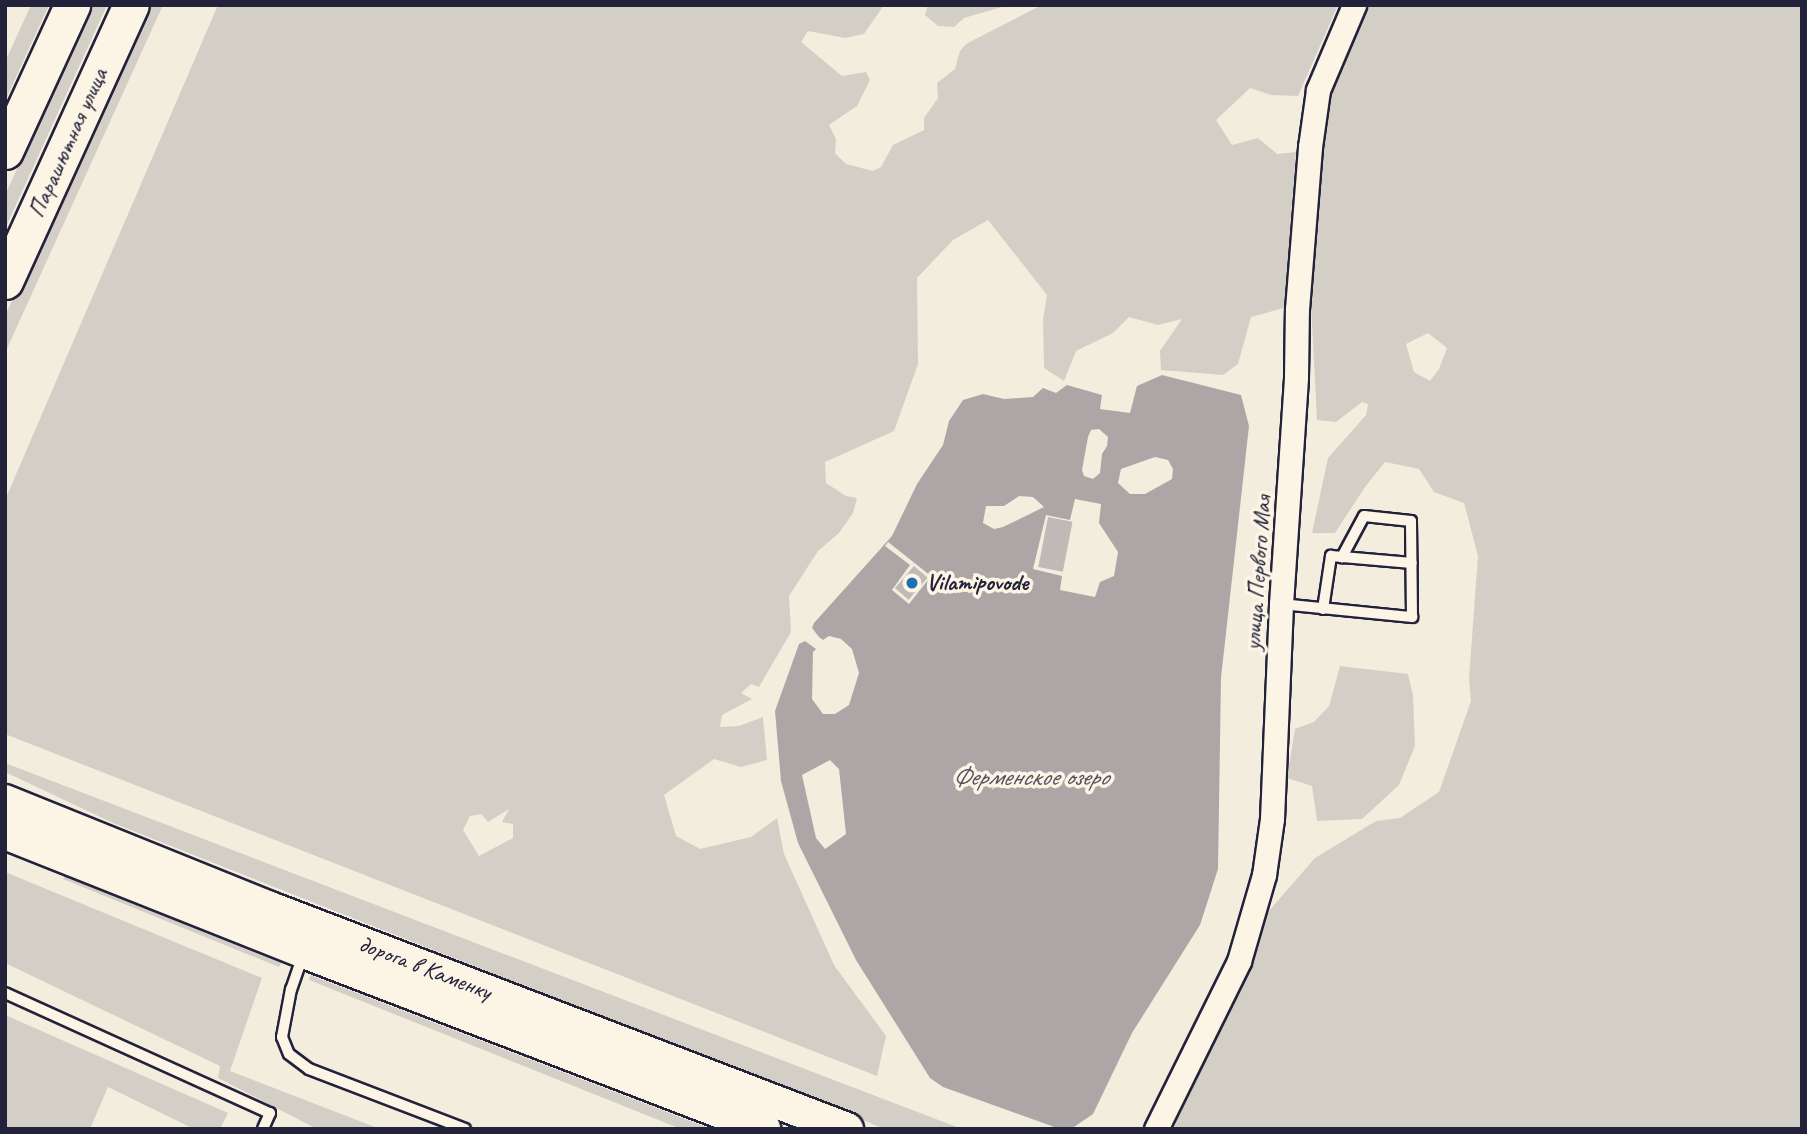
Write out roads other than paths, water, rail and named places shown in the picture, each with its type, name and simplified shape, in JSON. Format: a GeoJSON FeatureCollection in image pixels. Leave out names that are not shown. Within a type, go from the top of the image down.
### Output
{"type":"FeatureCollection","features":[{"type":"Feature","properties":{"kind":"main road"},"geometry":{"type":"LineString","coordinates":[[5,151],[72,5]]}},
{"type":"Feature","properties":{"kind":"main road","name":"Парашютная улица"},"geometry":{"type":"LineString","coordinates":[[5,281],[131,5]]}},
{"type":"Feature","properties":{"kind":"main road","name":"дорога в Каменку"},"geometry":{"type":"LineString","coordinates":[[5,801],[270,908],[847,1129]]}},
{"type":"Feature","properties":{"kind":"main road","name":"дорога в Каменку"},"geometry":{"type":"LineString","coordinates":[[5,833],[304,952],[764,1129]]}},
{"type":"Feature","properties":{"kind":"street","name":"улица Первого Мая"},"geometry":{"type":"LineString","coordinates":[[1156,1129],[1239,961],[1264,875],[1272,818],[1281,604],[1296,390],[1297,309],[1310,146],[1318,90],[1354,5]]}},
{"type":"Feature","properties":{"kind":"lane"},"geometry":{"type":"LineString","coordinates":[[1281,604],[1412,617],[1411,521],[1364,516],[1342,557]]}},
{"type":"Feature","properties":{"kind":"lane"},"geometry":{"type":"LineString","coordinates":[[1323,608],[1331,556],[1412,563]]}},
{"type":"Feature","properties":{"kind":"lane"},"geometry":{"type":"LineString","coordinates":[[304,952],[293,978],[282,1037],[289,1054],[309,1069],[465,1129]]}},
{"type":"Feature","properties":{"kind":"lane"},"geometry":{"type":"LineString","coordinates":[[5,993],[270,1113],[263,1129]]}},
{"type":"Feature","properties":{"kind":"water","name":"Ферменское озеро"},"geometry":{"type":"Polygon","coordinates":[[[1162,375],[1241,395],[1249,426],[1221,678],[1218,869],[1200,925],[1132,1033],[1093,1114],[1071,1129],[1060,1129],[943,1087],[930,1078],[856,960],[798,843],[781,781],[775,711],[799,644],[805,641],[816,649],[813,652],[812,699],[823,714],[835,714],[849,705],[859,673],[852,649],[841,639],[829,636],[823,640],[812,628],[892,536],[917,484],[943,445],[949,421],[963,400],[983,394],[1004,399],[1033,397],[1043,388],[1056,393],[1067,385],[1102,395],[1100,409],[1130,413],[1137,386],[1162,375]],[[1099,429],[1091,430],[1082,470],[1084,476],[1093,479],[1100,473],[1102,454],[1108,437],[1099,429]],[[1155,457],[1121,469],[1118,483],[1130,494],[1145,494],[1172,479],[1173,469],[1168,460],[1155,457]],[[1019,496],[1004,506],[986,506],[983,523],[994,529],[1003,527],[1044,507],[1033,497],[1019,496]],[[1075,499],[1070,520],[1046,515],[1033,569],[1062,576],[1060,590],[1095,597],[1100,582],[1114,576],[1118,552],[1099,523],[1101,504],[1075,499]],[[830,760],[802,775],[816,838],[825,849],[846,834],[839,769],[830,760]]]}},
{"type":"Feature","properties":{"kind":"place","name":"Vilamipovode"},"geometry":{"type":"Point","coordinates":[912,583]}}]}
